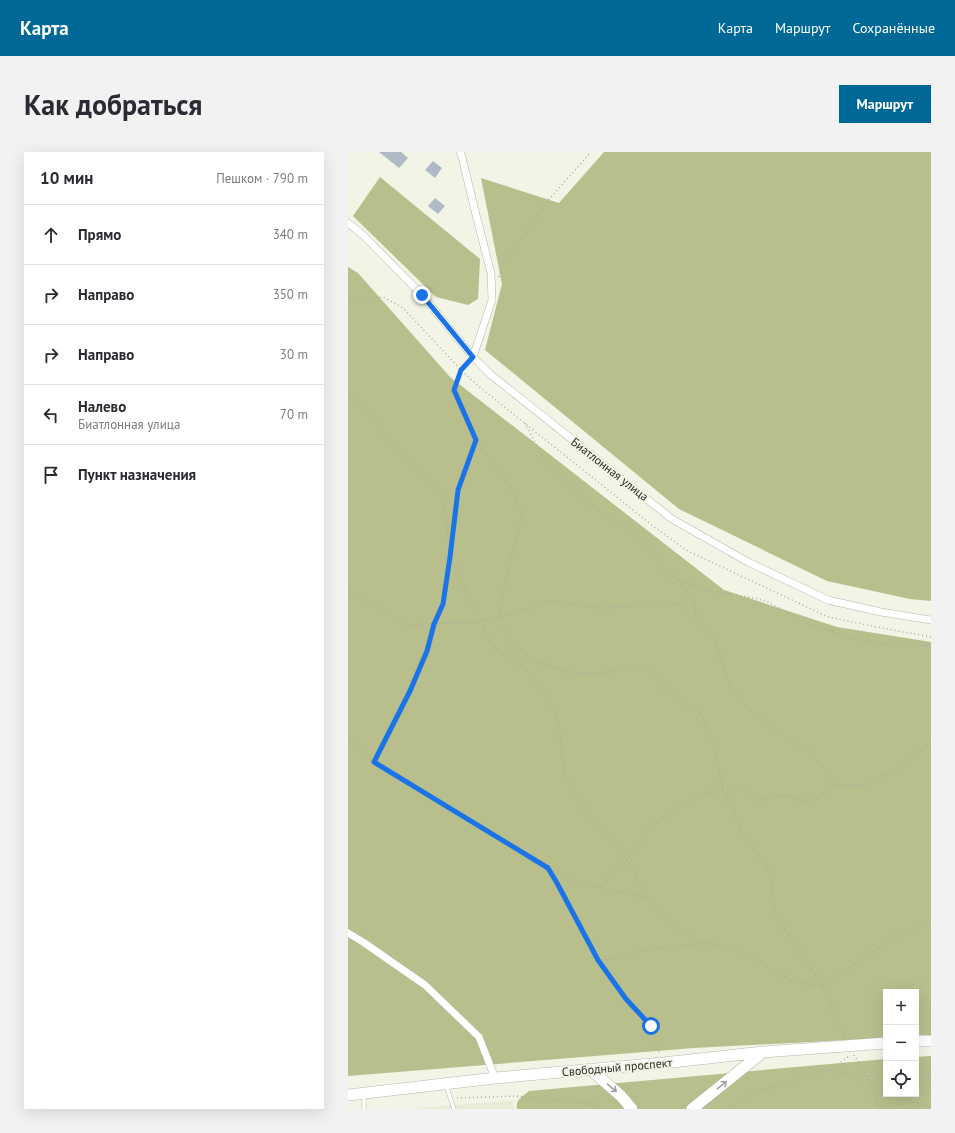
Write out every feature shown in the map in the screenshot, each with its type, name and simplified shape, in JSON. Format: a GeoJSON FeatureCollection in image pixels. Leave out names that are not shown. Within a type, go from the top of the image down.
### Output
{"type":"FeatureCollection","features":[{"type":"Feature","properties":{"kind":"main road"},"geometry":{"type":"LineString","coordinates":[[919,1041],[931,1041]]}},
{"type":"Feature","properties":{"kind":"main road","name":"Свободный проспект"},"geometry":{"type":"LineString","coordinates":[[348,1094],[763,1052],[883,1043]]}},
{"type":"Feature","properties":{"kind":"main road"},"geometry":{"type":"LineString","coordinates":[[692,1109],[763,1052]]}},
{"type":"Feature","properties":{"kind":"main road"},"geometry":{"type":"LineString","coordinates":[[590,1070],[621,1096],[632,1109]]}},
{"type":"Feature","properties":{"kind":"street"},"geometry":{"type":"LineString","coordinates":[[460,152],[491,273],[492,300],[473,357]]}},
{"type":"Feature","properties":{"kind":"street","name":"Биатлонная улица"},"geometry":{"type":"LineString","coordinates":[[348,223],[364,236],[422,295],[473,357],[490,374],[672,519],[748,562],[828,600],[881,612],[931,620]]}},
{"type":"Feature","properties":{"kind":"street"},"geometry":{"type":"LineString","coordinates":[[348,933],[425,985],[479,1036],[495,1078]]}},
{"type":"Feature","properties":{"kind":"lane"},"geometry":{"type":"LineString","coordinates":[[446,1084],[454,1109]]}},
{"type":"Feature","properties":{"kind":"lane"},"geometry":{"type":"LineString","coordinates":[[364,1093],[364,1109]]}},
{"type":"Feature","properties":{"kind":"path"},"geometry":{"type":"LineString","coordinates":[[498,280],[502,267],[546,202],[591,152]]}},
{"type":"Feature","properties":{"kind":"path"},"geometry":{"type":"LineString","coordinates":[[473,357],[461,370],[454,390],[476,440],[508,484],[523,514],[504,586],[500,617],[511,642],[534,661],[569,672],[598,674],[641,666],[649,669],[659,683],[670,694],[699,711],[713,741],[723,788],[743,833],[771,874],[775,915],[822,986]]}},
{"type":"Feature","properties":{"kind":"path"},"geometry":{"type":"LineString","coordinates":[[348,390],[357,398],[393,445],[434,484],[444,503],[450,557],[482,621],[492,646],[522,667],[540,686],[560,722],[564,772],[582,804],[627,860],[646,897],[677,931],[703,942],[738,950],[792,981],[822,986],[896,936],[931,923]]}},
{"type":"Feature","properties":{"kind":"path"},"geometry":{"type":"LineString","coordinates":[[524,422],[544,460],[586,501],[616,523],[632,531],[640,538],[666,573],[680,581],[708,590],[766,601],[810,625],[855,639],[883,644],[931,646]]}},
{"type":"Feature","properties":{"kind":"path"},"geometry":{"type":"LineString","coordinates":[[374,762],[410,691],[427,651],[434,624],[443,604],[458,490],[476,440]]}},
{"type":"Feature","properties":{"kind":"path"},"geometry":{"type":"LineString","coordinates":[[680,581],[695,603],[696,615]]}},
{"type":"Feature","properties":{"kind":"path"},"geometry":{"type":"LineString","coordinates":[[348,591],[410,626],[473,623],[500,617],[551,601],[601,608],[680,604],[696,615],[714,640],[727,679],[741,701],[772,729],[810,752],[837,785]]}},
{"type":"Feature","properties":{"kind":"path"},"geometry":{"type":"LineString","coordinates":[[348,740],[374,762],[548,868],[581,884],[646,897]]}},
{"type":"Feature","properties":{"kind":"path"},"geometry":{"type":"LineString","coordinates":[[601,887],[627,860],[649,828],[689,800],[723,788],[742,790],[761,800],[786,795],[810,802],[837,785],[863,785],[891,772],[931,743]]}},
{"type":"Feature","properties":{"kind":"path"},"geometry":{"type":"LineString","coordinates":[[548,868],[598,960],[626,999],[651,1026],[663,1063]]}},
{"type":"Feature","properties":{"kind":"path"},"geometry":{"type":"LineString","coordinates":[[598,960],[612,959],[632,953],[703,942]]}},
{"type":"Feature","properties":{"kind":"path"},"geometry":{"type":"LineString","coordinates":[[732,1109],[739,1102],[754,1093],[831,1069],[853,1053]]}},
{"type":"Feature","properties":{"kind":"path"},"geometry":{"type":"LineString","coordinates":[[831,1069],[883,1089]]}},
{"type":"Feature","properties":{"kind":"path"},"geometry":{"type":"LineString","coordinates":[[919,1074],[931,1074]]}},
{"type":"Feature","properties":{"kind":"path"},"geometry":{"type":"LineString","coordinates":[[866,1076],[883,1075]]}},
{"type":"Feature","properties":{"kind":"path"},"geometry":{"type":"LineString","coordinates":[[451,1098],[516,1096],[592,1104],[598,1109]]}},
{"type":"Feature","properties":{"kind":"path"},"geometry":{"type":"LineString","coordinates":[[903,1097],[931,1108]]}},
{"type":"Feature","properties":{"kind":"shaded area"},"geometry":{"type":"Polygon","coordinates":[[[512,1101],[514,1109],[412,1109],[453,1105],[512,1101]]]}},
{"type":"Feature","properties":{"kind":"green space"},"geometry":{"type":"Polygon","coordinates":[[[604,152],[931,152],[931,601],[910,599],[827,581],[679,509],[485,350],[502,284],[481,178],[559,203],[604,152]]]}},
{"type":"Feature","properties":{"kind":"green space"},"geometry":{"type":"Polygon","coordinates":[[[380,177],[480,259],[478,299],[468,305],[436,297],[353,216],[380,177]]]}},
{"type":"Feature","properties":{"kind":"green space"},"geometry":{"type":"Polygon","coordinates":[[[348,267],[358,273],[450,377],[724,590],[837,627],[931,642],[931,1036],[919,1036],[919,989],[883,989],[883,1038],[694,1048],[348,1076],[348,267]]]}},
{"type":"Feature","properties":{"kind":"green space"},"geometry":{"type":"Polygon","coordinates":[[[931,1056],[931,1109],[517,1109],[518,1101],[529,1091],[883,1059],[883,1097],[919,1097],[919,1057],[931,1056]]]}},
{"type":"Feature","properties":{"kind":"building"},"geometry":{"type":"Polygon","coordinates":[[[379,152],[401,152],[408,158],[399,168],[379,152]]]}},
{"type":"Feature","properties":{"kind":"building"},"geometry":{"type":"Polygon","coordinates":[[[433,161],[442,168],[435,178],[425,170],[433,161]]]}},
{"type":"Feature","properties":{"kind":"building"},"geometry":{"type":"Polygon","coordinates":[[[435,198],[445,206],[438,214],[428,206],[435,198]]]}},
{"type":"Feature","properties":{"kind":"route"},"geometry":{"type":"LineString","coordinates":[[422,295],[473,357],[461,370],[454,390],[476,440],[458,490],[443,604],[434,624],[427,651],[410,691],[374,762],[548,868],[582,928],[598,960],[626,999],[651,1026]]}}]}
